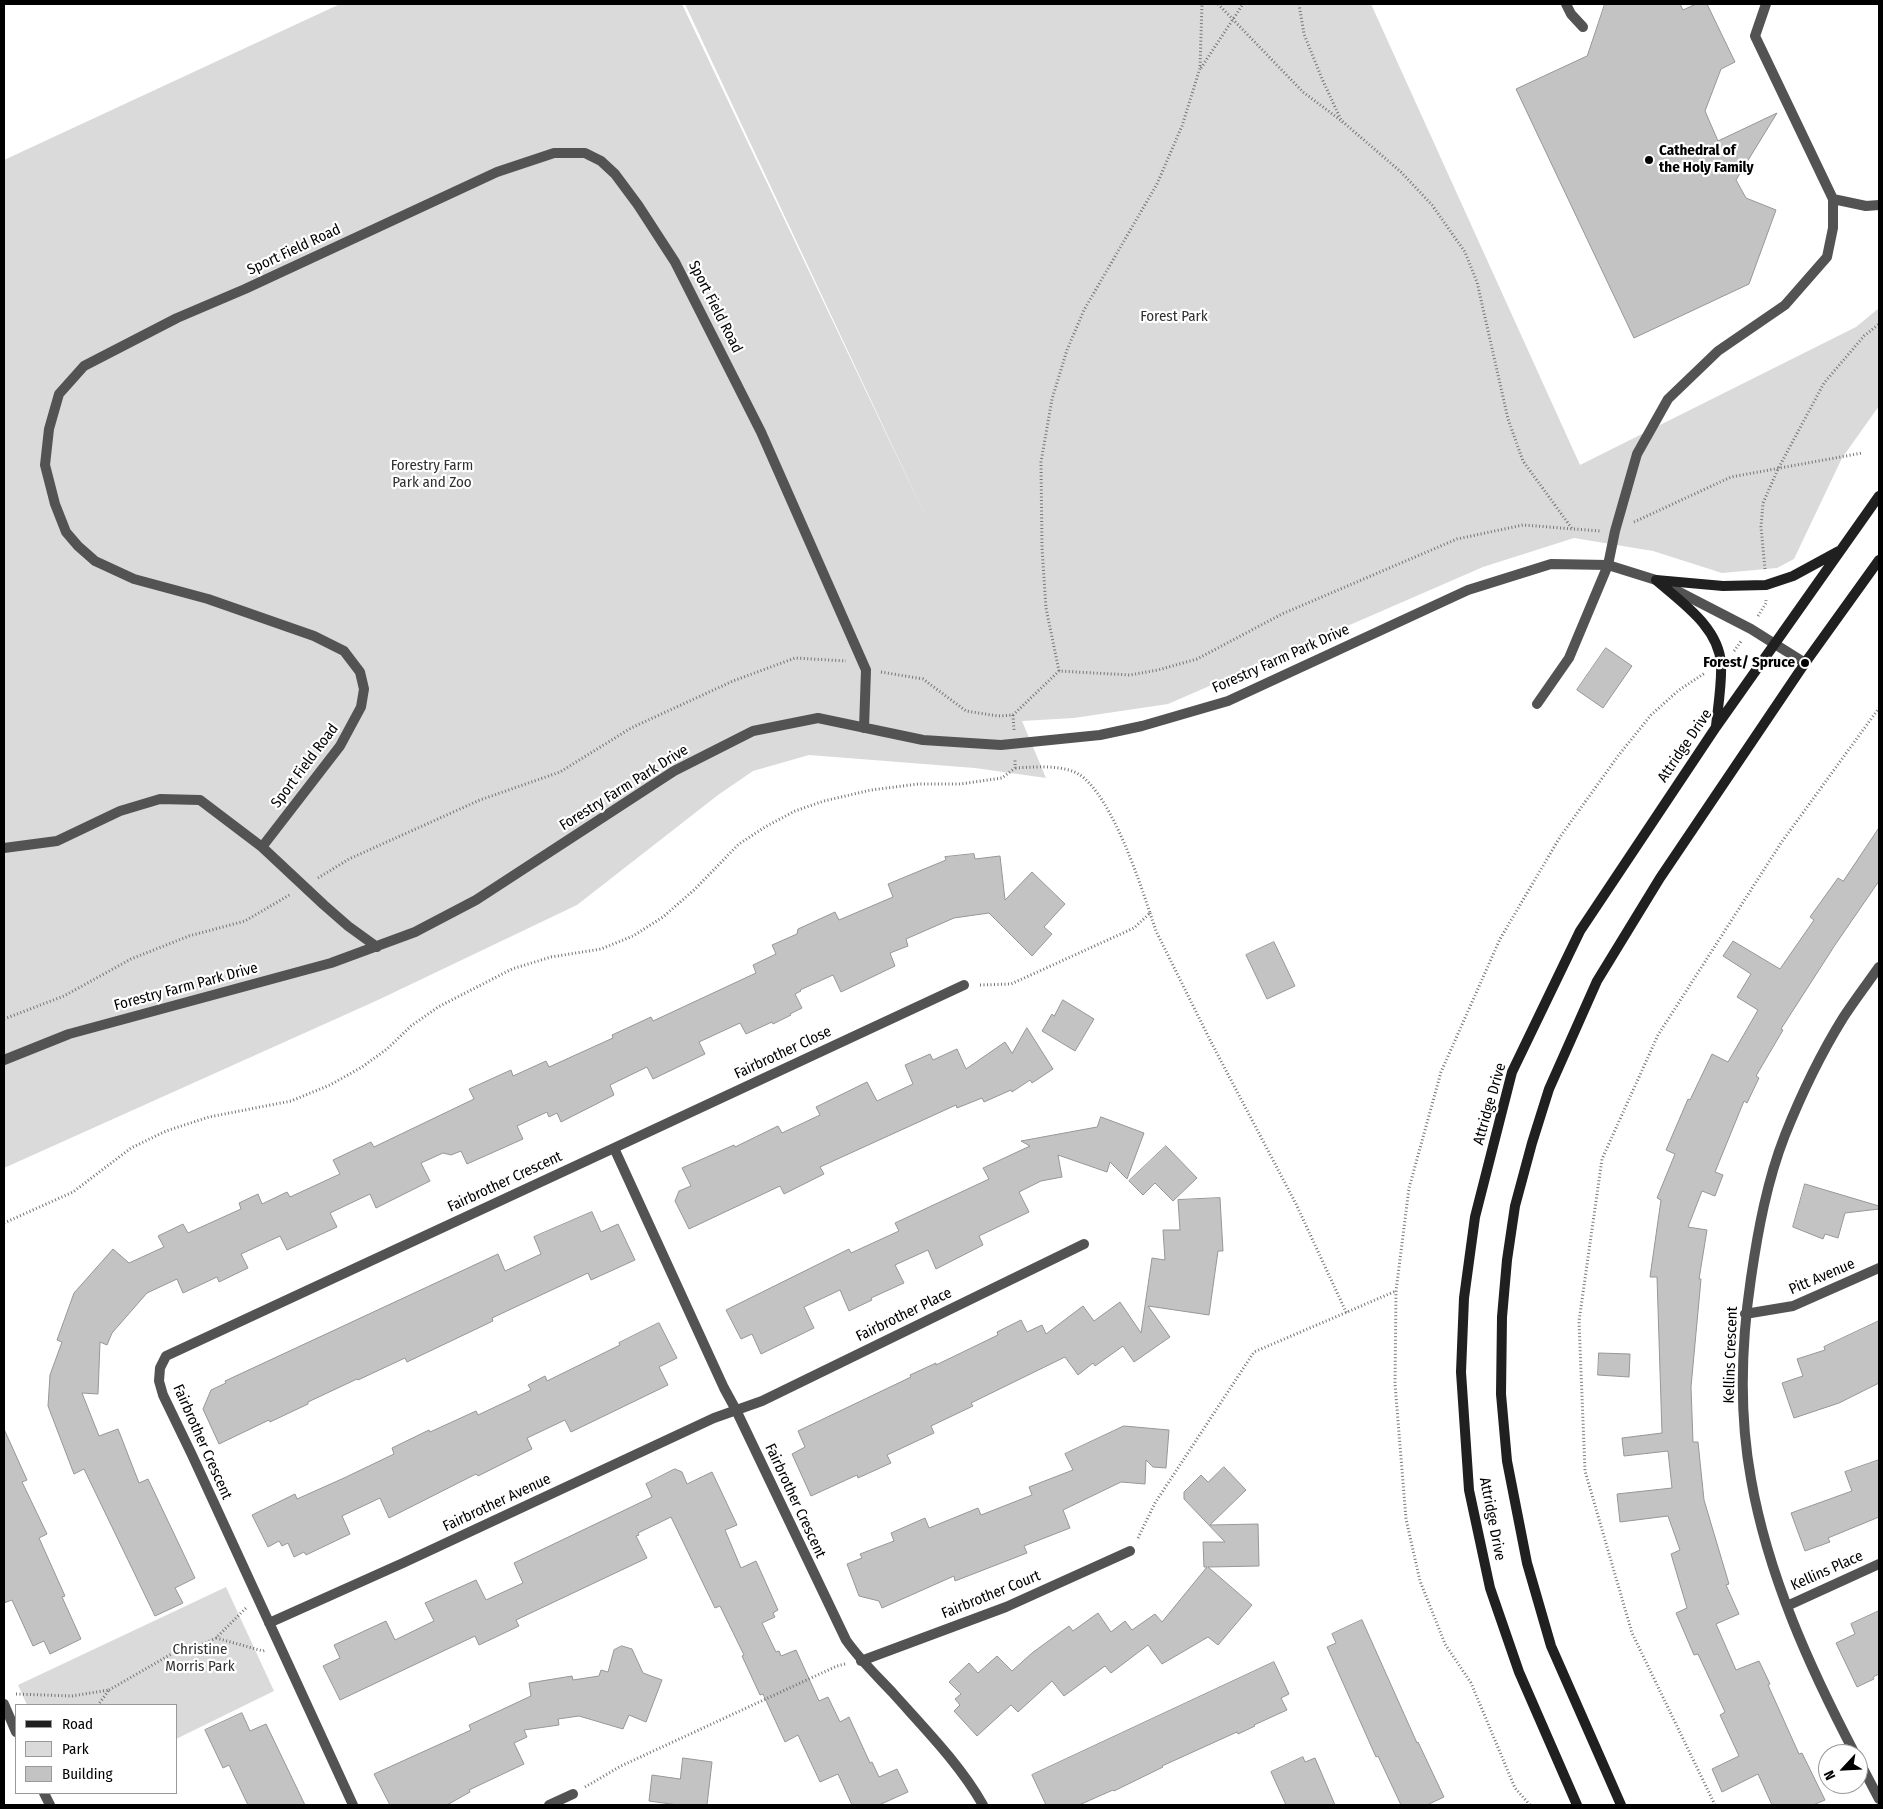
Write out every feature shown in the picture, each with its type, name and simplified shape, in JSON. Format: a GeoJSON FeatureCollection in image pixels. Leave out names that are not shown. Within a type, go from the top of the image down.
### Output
{"type":"FeatureCollection","features":[{"type":"Feature","properties":{"kind":"main road","name":"Attridge Drive"},"geometry":{"type":"LineString","coordinates":[[1577,1805],[1518,1672],[1490,1588],[1469,1490],[1461,1372],[1464,1298],[1475,1217],[1512,1072],[1580,931],[1716,727],[1879,496]]}},
{"type":"Feature","properties":{"kind":"main road"},"geometry":{"type":"LineString","coordinates":[[1656,580],[1723,586],[1766,584],[1793,576],[1842,549]]}},
{"type":"Feature","properties":{"kind":"main road","name":"Attridge Drive"},"geometry":{"type":"LineString","coordinates":[[1621,1805],[1551,1646],[1526,1563],[1507,1461],[1501,1394],[1502,1317],[1507,1260],[1515,1206],[1549,1089],[1598,982],[1660,878],[1805,664],[1879,560]]}},
{"type":"Feature","properties":{"kind":"main road"},"geometry":{"type":"LineString","coordinates":[[1656,580],[1698,618],[1714,639],[1721,663],[1716,727]]}},
{"type":"Feature","properties":{"kind":"street"},"geometry":{"type":"LineString","coordinates":[[1566,4],[1571,14],[1583,27]]}},
{"type":"Feature","properties":{"kind":"street"},"geometry":{"type":"LineString","coordinates":[[1537,704],[1569,658],[1608,565],[1615,532],[1637,454],[1668,398],[1718,351],[1785,305],[1826,256],[1833,228],[1833,199],[1755,36],[1766,4]]}},
{"type":"Feature","properties":{"kind":"street","name":"Sport Field Road"},"geometry":{"type":"LineString","coordinates":[[262,847],[351,729],[361,707],[364,689],[360,672],[344,650],[314,636],[208,599],[134,579],[95,561],[78,546],[66,532],[55,504],[45,465],[49,429],[59,394],[84,366],[176,318],[497,172],[554,153],[585,154],[601,161],[615,174],[638,205],[675,262],[761,432],[866,670],[864,728]]}},
{"type":"Feature","properties":{"kind":"street"},"geometry":{"type":"LineString","coordinates":[[1833,199],[1866,206],[1879,206]]}},
{"type":"Feature","properties":{"kind":"street","name":"Forestry Farm Park Drive"},"geometry":{"type":"LineString","coordinates":[[4,1060],[69,1034],[331,963],[415,932],[476,900],[674,771],[753,731],[818,718],[923,740],[1015,744],[1100,735],[1142,726],[1228,701],[1468,590],[1551,564],[1608,565],[1656,580],[1751,629],[1805,664]]}},
{"type":"Feature","properties":{"kind":"street"},"geometry":{"type":"LineString","coordinates":[[4,848],[56,841],[120,811],[160,799],[200,800],[262,847],[303,887],[348,926],[377,947]]}},
{"type":"Feature","properties":{"kind":"street","name":"Kellins Crescent"},"geometry":{"type":"LineString","coordinates":[[1850,1744],[1811,1664],[1787,1606],[1761,1525],[1751,1479],[1744,1427],[1742,1374],[1745,1314],[1759,1225],[1784,1138],[1802,1096],[1843,1018],[1879,967]]}},
{"type":"Feature","properties":{"kind":"street","name":"Fairbrother Close"},"geometry":{"type":"LineString","coordinates":[[614,1148],[964,985]]}},
{"type":"Feature","properties":{"kind":"street","name":"Fairbrother Crescent"},"geometry":{"type":"LineString","coordinates":[[353,1805],[163,1395],[159,1381],[160,1368],[166,1356],[614,1148],[724,1388],[837,1624],[860,1661],[955,1762],[983,1805]]}},
{"type":"Feature","properties":{"kind":"street","name":"Fairbrother Place"},"geometry":{"type":"LineString","coordinates":[[736,1410],[762,1401],[1084,1244]]}},
{"type":"Feature","properties":{"kind":"street","name":"Pitt Avenue"},"geometry":{"type":"LineString","coordinates":[[1745,1314],[1793,1306],[1879,1268]]}},
{"type":"Feature","properties":{"kind":"street","name":"Fairbrother Avenue"},"geometry":{"type":"LineString","coordinates":[[269,1623],[403,1564],[714,1418],[736,1410]]}},
{"type":"Feature","properties":{"kind":"street","name":"Fairbrother Court"},"geometry":{"type":"LineString","coordinates":[[860,1661],[1006,1607],[1130,1551]]}},
{"type":"Feature","properties":{"kind":"street","name":"Kellins Place"},"geometry":{"type":"LineString","coordinates":[[1787,1606],[1879,1564]]}},
{"type":"Feature","properties":{"kind":"street"},"geometry":{"type":"LineString","coordinates":[[4,1704],[15,1730]]}},
{"type":"Feature","properties":{"kind":"street"},"geometry":{"type":"LineString","coordinates":[[1868,1778],[1879,1799]]}},
{"type":"Feature","properties":{"kind":"street"},"geometry":{"type":"LineString","coordinates":[[549,1805],[573,1794]]}},
{"type":"Feature","properties":{"kind":"path"},"geometry":{"type":"LineString","coordinates":[[1059,671],[1046,608],[1042,548],[1041,462],[1052,399],[1067,350],[1084,310],[1158,184],[1182,126],[1200,68],[1202,4]]}},
{"type":"Feature","properties":{"kind":"path"},"geometry":{"type":"LineString","coordinates":[[1218,4],[1303,92],[1401,172],[1432,205],[1465,252],[1477,282],[1508,420],[1523,461],[1573,530]]}},
{"type":"Feature","properties":{"kind":"path"},"geometry":{"type":"LineString","coordinates":[[1200,68],[1243,4]]}},
{"type":"Feature","properties":{"kind":"path"},"geometry":{"type":"LineString","coordinates":[[1299,4],[1304,34],[1342,122]]}},
{"type":"Feature","properties":{"kind":"path"},"geometry":{"type":"LineString","coordinates":[[1763,503],[1778,469],[1824,383],[1864,336],[1879,324]]}},
{"type":"Feature","properties":{"kind":"path"},"geometry":{"type":"LineString","coordinates":[[4,1019],[64,996],[132,959],[188,936],[244,921],[349,859],[480,800],[560,772],[631,728],[742,678],[795,658],[846,661],[866,670],[923,679],[966,711],[998,716],[1013,715],[1059,671],[1130,675],[1158,670],[1198,659],[1282,614],[1457,539],[1523,525],[1615,532],[1731,478],[1862,453]]}},
{"type":"Feature","properties":{"kind":"path"},"geometry":{"type":"LineString","coordinates":[[1715,1805],[1632,1633],[1585,1472],[1579,1321],[1602,1159],[1658,1035],[1781,843],[1879,708]]}},
{"type":"Feature","properties":{"kind":"path"},"geometry":{"type":"LineString","coordinates":[[1013,715],[1015,768]]}},
{"type":"Feature","properties":{"kind":"path"},"geometry":{"type":"LineString","coordinates":[[4,1223],[73,1192],[130,1148],[166,1131],[209,1117],[291,1101],[330,1085],[362,1067],[387,1049],[411,1026],[438,1007],[512,969],[551,957],[602,949],[632,936],[669,912],[694,890],[739,844],[764,827],[795,812],[824,801],[871,790],[918,784],[960,784],[1002,778],[1015,768],[1052,767],[1074,771],[1095,788],[1124,841],[1156,931],[1210,1040],[1296,1204],[1346,1314]]}},
{"type":"Feature","properties":{"kind":"path"},"geometry":{"type":"LineString","coordinates":[[964,985],[1011,984],[1134,928],[1150,913]]}},
{"type":"Feature","properties":{"kind":"path"},"geometry":{"type":"LineString","coordinates":[[1130,1551],[1155,1503],[1254,1352],[1396,1291]]}},
{"type":"Feature","properties":{"kind":"path"},"geometry":{"type":"LineString","coordinates":[[99,1704],[110,1690],[175,1652],[198,1647],[216,1638],[243,1610],[258,1602]]}},
{"type":"Feature","properties":{"kind":"path"},"geometry":{"type":"LineString","coordinates":[[216,1638],[263,1651],[279,1644]]}},
{"type":"Feature","properties":{"kind":"path"},"geometry":{"type":"LineString","coordinates":[[573,1794],[618,1768],[840,1665]]}},
{"type":"Feature","properties":{"kind":"path"},"geometry":{"type":"LineString","coordinates":[[18,1693],[72,1696],[110,1690]]}},
{"type":"Feature","properties":{"kind":"green space","name":"Forestry Farm Park and Zoo"},"geometry":{"type":"Polygon","coordinates":[[[340,4],[682,4],[931,528],[685,4],[1371,4],[1580,465],[1856,327],[1879,308],[1879,406],[1842,458],[1794,559],[1777,568],[1722,573],[1653,551],[1574,538],[1483,567],[1168,704],[1074,718],[1022,721],[1046,778],[975,768],[809,755],[753,771],[718,795],[577,905],[378,1000],[4,1168],[4,160],[340,4]]]}},
{"type":"Feature","properties":{"kind":"green space","name":"Christine Morris Park"},"geometry":{"type":"Polygon","coordinates":[[[226,1587],[274,1691],[178,1738],[178,1704],[27,1704],[18,1685],[226,1587]]]}},
{"type":"Feature","properties":{"kind":"building","name":"Cathedral of the Holy Family"},"geometry":{"type":"Polygon","coordinates":[[[1605,4],[1680,4],[1683,10],[1696,4],[1707,4],[1735,62],[1721,69],[1705,111],[1718,141],[1777,113],[1736,180],[1746,198],[1776,210],[1749,284],[1634,338],[1516,89],[1587,56],[1605,4]]]}},
{"type":"Feature","properties":{"kind":"building"},"geometry":{"type":"Polygon","coordinates":[[[1606,648],[1632,666],[1603,708],[1577,690],[1606,648]]]}},
{"type":"Feature","properties":{"kind":"building"},"geometry":{"type":"Polygon","coordinates":[[[1879,828],[1879,881],[1781,1029],[1783,1030],[1756,1076],[1759,1078],[1747,1103],[1744,1101],[1715,1172],[1723,1175],[1715,1196],[1702,1191],[1688,1227],[1707,1230],[1699,1279],[1701,1279],[1691,1387],[1693,1442],[1698,1442],[1704,1500],[1729,1584],[1726,1585],[1739,1614],[1716,1624],[1736,1670],[1759,1661],[1799,1754],[1802,1753],[1818,1786],[1818,1794],[1822,1794],[1825,1800],[1813,1805],[1772,1805],[1758,1774],[1722,1792],[1712,1769],[1739,1756],[1720,1715],[1725,1712],[1698,1654],[1694,1655],[1676,1613],[1687,1608],[1671,1554],[1680,1550],[1668,1516],[1620,1522],[1617,1494],[1672,1488],[1668,1451],[1624,1456],[1622,1438],[1662,1433],[1657,1277],[1650,1277],[1661,1200],[1657,1198],[1675,1154],[1666,1150],[1688,1099],[1690,1100],[1712,1054],[1728,1062],[1758,1010],[1737,997],[1751,974],[1723,956],[1733,941],[1780,969],[1814,920],[1810,917],[1838,878],[1843,881],[1879,828]]]}},
{"type":"Feature","properties":{"kind":"building"},"geometry":{"type":"Polygon","coordinates":[[[974,854],[975,859],[1000,856],[1005,900],[1032,872],[1065,904],[1044,927],[1052,934],[1032,956],[989,913],[954,918],[906,939],[908,946],[890,953],[895,966],[841,992],[833,975],[800,990],[795,994],[802,1008],[791,1015],[746,1034],[740,1023],[699,1042],[705,1054],[653,1079],[647,1067],[610,1085],[614,1095],[561,1122],[557,1113],[549,1117],[547,1112],[517,1126],[523,1139],[467,1164],[461,1151],[451,1155],[443,1153],[421,1163],[430,1181],[376,1208],[370,1194],[330,1213],[337,1227],[287,1250],[280,1236],[241,1254],[248,1268],[219,1282],[217,1277],[183,1293],[177,1279],[147,1293],[112,1333],[107,1345],[100,1342],[98,1394],[82,1393],[99,1436],[118,1429],[139,1483],[148,1479],[195,1578],[175,1588],[183,1603],[155,1616],[84,1469],[74,1474],[48,1406],[50,1375],[62,1342],[57,1340],[74,1293],[113,1249],[129,1263],[164,1247],[158,1236],[183,1224],[188,1233],[241,1209],[239,1203],[258,1194],[262,1204],[287,1192],[290,1197],[340,1174],[333,1160],[371,1142],[374,1147],[474,1099],[469,1089],[511,1070],[513,1076],[546,1061],[549,1067],[613,1038],[612,1035],[651,1017],[653,1021],[756,973],[753,965],[776,954],[772,945],[797,934],[798,929],[835,912],[839,920],[893,897],[888,884],[946,860],[945,857],[974,854]]]}},
{"type":"Feature","properties":{"kind":"building"},"geometry":{"type":"Polygon","coordinates":[[[1274,942],[1295,986],[1267,999],[1246,955],[1274,942]]]}},
{"type":"Feature","properties":{"kind":"building"},"geometry":{"type":"Polygon","coordinates":[[[1063,1000],[1094,1019],[1075,1051],[1042,1031],[1052,1014],[1054,1016],[1063,1000]]]}},
{"type":"Feature","properties":{"kind":"building"},"geometry":{"type":"Polygon","coordinates":[[[1027,1028],[1053,1069],[1032,1083],[1030,1080],[1012,1092],[1011,1090],[984,1102],[982,1098],[957,1108],[956,1105],[820,1167],[824,1174],[784,1194],[780,1186],[689,1229],[675,1201],[679,1191],[691,1186],[682,1168],[734,1145],[735,1147],[778,1126],[782,1133],[820,1115],[816,1107],[867,1082],[877,1101],[913,1084],[905,1065],[930,1054],[933,1060],[957,1049],[966,1069],[1005,1042],[1012,1053],[1027,1028]]]}},
{"type":"Feature","properties":{"kind":"building"},"geometry":{"type":"Polygon","coordinates":[[[1101,1117],[1144,1133],[1127,1179],[1110,1162],[1107,1172],[1058,1155],[1062,1177],[1041,1181],[1019,1192],[1029,1212],[979,1236],[983,1245],[936,1269],[928,1250],[895,1265],[904,1283],[871,1298],[872,1300],[849,1311],[840,1290],[804,1307],[814,1328],[761,1354],[752,1334],[741,1339],[726,1310],[849,1249],[851,1253],[899,1231],[895,1223],[989,1179],[983,1168],[1030,1146],[1021,1141],[1097,1127],[1101,1117]]]}},
{"type":"Feature","properties":{"kind":"building"},"geometry":{"type":"Polygon","coordinates":[[[1166,1146],[1197,1178],[1173,1201],[1155,1183],[1143,1195],[1129,1181],[1166,1146]]]}},
{"type":"Feature","properties":{"kind":"building"},"geometry":{"type":"Polygon","coordinates":[[[1805,1184],[1879,1206],[1879,1209],[1845,1213],[1838,1238],[1825,1234],[1823,1239],[1793,1227],[1805,1184]]]}},
{"type":"Feature","properties":{"kind":"building"},"geometry":{"type":"Polygon","coordinates":[[[1220,1198],[1223,1251],[1218,1251],[1209,1315],[1148,1306],[1170,1337],[1134,1362],[1123,1346],[1095,1366],[1093,1363],[1078,1375],[1065,1357],[971,1403],[973,1406],[931,1426],[934,1433],[887,1455],[891,1463],[858,1478],[857,1475],[811,1496],[792,1454],[805,1447],[798,1431],[911,1377],[910,1375],[936,1363],[936,1365],[998,1335],[997,1332],[1021,1320],[1027,1332],[1042,1325],[1046,1334],[1083,1306],[1094,1321],[1120,1302],[1141,1333],[1152,1258],[1165,1260],[1163,1230],[1180,1230],[1178,1200],[1220,1198]]]}},
{"type":"Feature","properties":{"kind":"building"},"geometry":{"type":"Polygon","coordinates":[[[592,1212],[601,1232],[618,1224],[635,1260],[591,1280],[588,1273],[492,1318],[493,1321],[407,1362],[405,1358],[219,1444],[203,1409],[211,1390],[226,1383],[225,1381],[498,1254],[505,1271],[541,1254],[534,1237],[592,1212]]]}},
{"type":"Feature","properties":{"kind":"building"},"geometry":{"type":"Polygon","coordinates":[[[1879,1321],[1879,1383],[1839,1403],[1794,1418],[1782,1383],[1803,1376],[1797,1359],[1825,1350],[1824,1347],[1879,1321]]]}},
{"type":"Feature","properties":{"kind":"building"},"geometry":{"type":"Polygon","coordinates":[[[659,1323],[677,1358],[659,1367],[668,1385],[571,1432],[565,1420],[527,1438],[532,1449],[478,1476],[476,1474],[389,1518],[380,1498],[342,1516],[350,1534],[306,1555],[304,1552],[294,1557],[288,1543],[282,1546],[279,1541],[268,1547],[252,1515],[295,1494],[297,1499],[394,1454],[392,1448],[429,1430],[430,1432],[476,1411],[478,1415],[531,1390],[528,1385],[545,1376],[547,1381],[620,1345],[619,1343],[659,1323]]]}},
{"type":"Feature","properties":{"kind":"building"},"geometry":{"type":"Polygon","coordinates":[[[1599,1353],[1630,1354],[1629,1377],[1598,1375],[1599,1353]]]}},
{"type":"Feature","properties":{"kind":"building"},"geometry":{"type":"Polygon","coordinates":[[[1124,1426],[1169,1430],[1166,1468],[1153,1467],[1146,1460],[1145,1484],[1121,1482],[1063,1510],[1070,1528],[1024,1546],[1027,1553],[955,1581],[954,1576],[882,1608],[879,1601],[859,1596],[847,1564],[862,1558],[860,1554],[894,1541],[891,1533],[925,1518],[929,1528],[978,1508],[981,1515],[1032,1495],[1029,1487],[1073,1470],[1065,1454],[1124,1426]]]}},
{"type":"Feature","properties":{"kind":"building"},"geometry":{"type":"Polygon","coordinates":[[[4,1429],[27,1480],[22,1482],[47,1534],[39,1538],[65,1596],[62,1597],[81,1639],[50,1654],[44,1641],[33,1646],[12,1600],[4,1603],[4,1429]]]}},
{"type":"Feature","properties":{"kind":"building"},"geometry":{"type":"Polygon","coordinates":[[[1879,1460],[1879,1517],[1828,1538],[1830,1542],[1805,1551],[1791,1513],[1852,1491],[1845,1472],[1879,1460]]]}},
{"type":"Feature","properties":{"kind":"building"},"geometry":{"type":"Polygon","coordinates":[[[1224,1467],[1246,1490],[1210,1525],[1258,1524],[1259,1566],[1208,1567],[1252,1605],[1218,1645],[1208,1637],[1162,1664],[1148,1645],[1111,1673],[1105,1666],[1064,1696],[1052,1681],[1018,1712],[1011,1705],[977,1736],[954,1711],[960,1705],[955,1699],[961,1694],[949,1682],[969,1663],[978,1673],[997,1656],[1012,1671],[1032,1653],[1069,1626],[1073,1631],[1098,1613],[1111,1632],[1125,1621],[1132,1630],[1155,1614],[1162,1622],[1207,1567],[1204,1567],[1203,1542],[1225,1542],[1184,1499],[1184,1492],[1201,1475],[1208,1482],[1224,1467]]]}},
{"type":"Feature","properties":{"kind":"building"},"geometry":{"type":"Polygon","coordinates":[[[675,1469],[682,1472],[687,1484],[712,1472],[737,1525],[725,1530],[741,1568],[756,1561],[778,1610],[773,1613],[775,1617],[762,1623],[776,1652],[779,1651],[781,1656],[796,1650],[819,1701],[828,1697],[840,1722],[849,1717],[870,1763],[872,1762],[879,1777],[897,1769],[908,1792],[879,1805],[852,1805],[838,1774],[820,1782],[798,1735],[785,1742],[763,1694],[760,1695],[742,1656],[744,1655],[720,1606],[715,1608],[671,1517],[638,1533],[639,1535],[636,1536],[647,1558],[516,1620],[519,1626],[479,1645],[475,1636],[340,1700],[323,1666],[340,1658],[334,1645],[386,1621],[395,1640],[434,1621],[425,1603],[476,1580],[486,1600],[523,1583],[514,1563],[652,1497],[646,1484],[675,1469]]]}},
{"type":"Feature","properties":{"kind":"building"},"geometry":{"type":"Polygon","coordinates":[[[1879,1611],[1879,1674],[1873,1677],[1874,1679],[1857,1687],[1836,1643],[1855,1634],[1851,1624],[1879,1611]]]}},
{"type":"Feature","properties":{"kind":"building"},"geometry":{"type":"Polygon","coordinates":[[[1362,1620],[1417,1743],[1444,1797],[1427,1805],[1401,1805],[1378,1756],[1376,1757],[1327,1647],[1336,1643],[1332,1634],[1362,1620]]]}},
{"type":"Feature","properties":{"kind":"building"},"geometry":{"type":"Polygon","coordinates":[[[622,1646],[632,1649],[643,1673],[662,1680],[646,1722],[629,1715],[623,1729],[579,1716],[558,1719],[559,1725],[524,1730],[527,1737],[514,1743],[524,1764],[469,1790],[470,1792],[447,1805],[390,1805],[374,1774],[471,1730],[469,1725],[531,1696],[529,1683],[572,1676],[573,1680],[599,1676],[601,1670],[608,1672],[614,1650],[622,1646]]]}},
{"type":"Feature","properties":{"kind":"building"},"geometry":{"type":"Polygon","coordinates":[[[1274,1662],[1289,1694],[1281,1698],[1287,1710],[1238,1734],[1237,1732],[1162,1766],[1114,1791],[1079,1805],[1046,1805],[1032,1775],[1274,1662]]]}},
{"type":"Feature","properties":{"kind":"building"},"geometry":{"type":"Polygon","coordinates":[[[242,1713],[250,1731],[266,1724],[305,1805],[248,1805],[229,1765],[223,1768],[205,1730],[242,1713]]]}},
{"type":"Feature","properties":{"kind":"building"},"geometry":{"type":"Polygon","coordinates":[[[1303,1757],[1305,1762],[1315,1758],[1335,1805],[1286,1805],[1271,1772],[1303,1757]]]}},
{"type":"Feature","properties":{"kind":"building"},"geometry":{"type":"Polygon","coordinates":[[[683,1758],[712,1762],[707,1805],[678,1805],[649,1801],[652,1775],[680,1779],[683,1758]]]}},
{"type":"Feature","properties":{"kind":"place","name":"Cathedral of the Holy Family"},"geometry":{"type":"Point","coordinates":[1649,160]}},
{"type":"Feature","properties":{"kind":"place","name":"Forest/ Spruce"},"geometry":{"type":"Point","coordinates":[1805,663]}},
{"type":"Feature","properties":{"kind":"park label","name":"Forest Park"},"geometry":{"type":"Point","coordinates":[1174,317]}}]}
